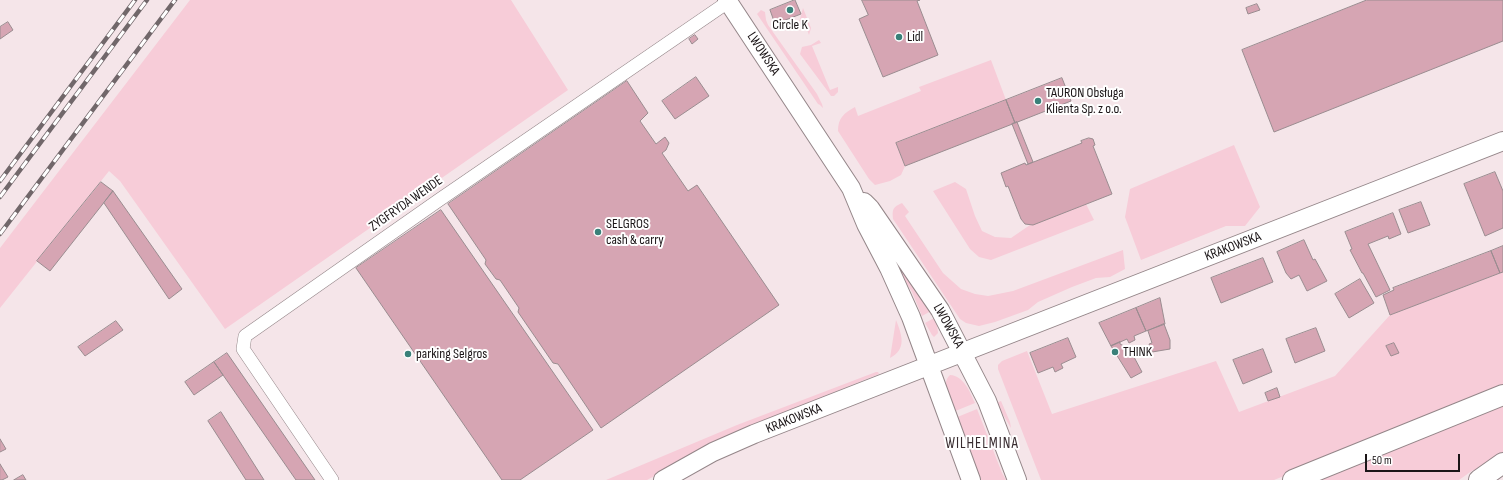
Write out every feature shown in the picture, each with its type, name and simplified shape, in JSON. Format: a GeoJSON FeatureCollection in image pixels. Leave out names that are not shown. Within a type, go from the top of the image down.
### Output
{"type":"FeatureCollection","features":[{"type":"Feature","properties":{"kind":"main road"},"geometry":{"type":"LineString","coordinates":[[1292,480],[1503,395]]}},
{"type":"Feature","properties":{"kind":"main road"},"geometry":{"type":"LineString","coordinates":[[1483,477],[1503,463]]}},
{"type":"Feature","properties":{"kind":"street","name":"LWOWSKA"},"geometry":{"type":"LineString","coordinates":[[728,1],[851,188],[870,208],[940,310],[987,401],[1017,480]]}},
{"type":"Feature","properties":{"kind":"street","name":"ZYGFRYDA WENDE"},"geometry":{"type":"LineString","coordinates":[[332,480],[243,349],[245,336],[728,1]]}},
{"type":"Feature","properties":{"kind":"street","name":"KRAKOWSKA"},"geometry":{"type":"LineString","coordinates":[[663,480],[713,452],[727,446],[929,365],[1503,141]]}},
{"type":"Feature","properties":{"kind":"street","name":"LWOWSKA"},"geometry":{"type":"LineString","coordinates":[[851,188],[866,224],[889,268],[908,310],[971,480]]}},
{"type":"Feature","properties":{"kind":"shaded area"},"geometry":{"type":"Polygon","coordinates":[[[190,0],[511,0],[568,90],[225,329],[120,181],[109,171],[0,308],[0,248],[190,0]]]}},
{"type":"Feature","properties":{"kind":"shaded area"},"geometry":{"type":"Polygon","coordinates":[[[803,8],[811,28],[809,35],[805,24],[798,26],[803,8]]]}},
{"type":"Feature","properties":{"kind":"shaded area"},"geometry":{"type":"Polygon","coordinates":[[[761,10],[765,12],[768,25],[817,94],[823,108],[818,104],[757,14],[761,10]]]}},
{"type":"Feature","properties":{"kind":"shaded area"},"geometry":{"type":"Polygon","coordinates":[[[819,40],[821,43],[812,46],[830,90],[838,87],[838,92],[834,96],[831,96],[800,54],[802,47],[811,45],[819,40]]]}},
{"type":"Feature","properties":{"kind":"shaded area"},"geometry":{"type":"Polygon","coordinates":[[[991,60],[1006,100],[896,143],[905,166],[901,175],[890,181],[875,185],[869,179],[838,131],[838,126],[842,116],[855,107],[858,116],[921,91],[919,87],[991,60]]]}},
{"type":"Feature","properties":{"kind":"shaded area"},"geometry":{"type":"Polygon","coordinates":[[[1234,145],[1260,207],[1245,226],[1226,226],[1141,260],[1125,217],[1130,189],[1234,145]]]}},
{"type":"Feature","properties":{"kind":"shaded area"},"geometry":{"type":"Polygon","coordinates":[[[955,182],[966,189],[975,216],[982,231],[995,237],[1011,238],[1030,225],[1086,204],[1094,220],[991,260],[979,257],[970,249],[933,191],[955,182]]]}},
{"type":"Feature","properties":{"kind":"shaded area"},"geometry":{"type":"Polygon","coordinates":[[[902,203],[909,212],[905,216],[943,273],[961,289],[975,294],[988,296],[1013,291],[1123,250],[1125,269],[1110,277],[1096,278],[1072,287],[1038,302],[1028,310],[995,322],[979,326],[966,323],[960,319],[893,219],[894,209],[902,203]]]}},
{"type":"Feature","properties":{"kind":"shaded area"},"geometry":{"type":"Polygon","coordinates":[[[897,260],[931,311],[922,316],[912,292],[896,266],[895,261],[897,260]]]}},
{"type":"Feature","properties":{"kind":"shaded area"},"geometry":{"type":"Polygon","coordinates":[[[1503,272],[1503,388],[1274,480],[1041,480],[998,369],[998,365],[1002,361],[1027,351],[1052,414],[1216,361],[1239,412],[1335,376],[1390,315],[1503,272]]]}},
{"type":"Feature","properties":{"kind":"shaded area"},"geometry":{"type":"Polygon","coordinates":[[[936,317],[938,333],[934,337],[925,323],[936,317]]]}},
{"type":"Feature","properties":{"kind":"shaded area"},"geometry":{"type":"Polygon","coordinates":[[[896,320],[902,341],[899,350],[890,358],[896,320]]]}},
{"type":"Feature","properties":{"kind":"shaded area"},"geometry":{"type":"Polygon","coordinates":[[[876,372],[879,374],[741,430],[647,480],[606,480],[737,425],[876,372]]]}},
{"type":"Feature","properties":{"kind":"shaded area"},"geometry":{"type":"Polygon","coordinates":[[[950,375],[963,381],[975,403],[953,412],[946,393],[946,383],[950,375]]]}},
{"type":"Feature","properties":{"kind":"shaded area"},"geometry":{"type":"Polygon","coordinates":[[[1001,401],[1010,422],[1011,428],[996,403],[1001,401]]]}},
{"type":"Feature","properties":{"kind":"shaded area"},"geometry":{"type":"Polygon","coordinates":[[[1503,402],[1503,454],[1478,473],[1473,470],[1459,480],[1312,480],[1503,402]]]}},
{"type":"Feature","properties":{"kind":"shaded area"},"geometry":{"type":"Polygon","coordinates":[[[977,409],[1006,480],[979,480],[955,418],[977,409]]]}},
{"type":"Feature","properties":{"kind":"building"},"geometry":{"type":"Polygon","coordinates":[[[795,0],[801,14],[775,24],[770,10],[795,0]]]}},
{"type":"Feature","properties":{"kind":"building","name":"Lidl"},"geometry":{"type":"Polygon","coordinates":[[[862,0],[920,0],[917,1],[938,55],[883,77],[859,19],[868,15],[862,0]]]}},
{"type":"Feature","properties":{"kind":"building"},"geometry":{"type":"Polygon","coordinates":[[[1367,0],[1503,0],[1503,41],[1274,132],[1242,50],[1367,0]]]}},
{"type":"Feature","properties":{"kind":"building"},"geometry":{"type":"Polygon","coordinates":[[[1257,4],[1260,10],[1248,14],[1246,8],[1257,4]]]}},
{"type":"Feature","properties":{"kind":"building"},"geometry":{"type":"Polygon","coordinates":[[[8,22],[13,30],[0,39],[0,27],[8,22]]]}},
{"type":"Feature","properties":{"kind":"building"},"geometry":{"type":"Polygon","coordinates":[[[695,35],[698,39],[692,44],[689,39],[695,35]]]}},
{"type":"Feature","properties":{"kind":"building"},"geometry":{"type":"Polygon","coordinates":[[[696,77],[709,96],[675,119],[662,101],[696,77]]]}},
{"type":"Feature","properties":{"kind":"building","name":"TAURON Obsługa Klienta Sp. z o.o."},"geometry":{"type":"Polygon","coordinates":[[[1062,78],[1071,101],[1015,123],[1006,100],[1062,78]]]}},
{"type":"Feature","properties":{"kind":"building","name":"SELGROS cash & carry"},"geometry":{"type":"Polygon","coordinates":[[[627,81],[648,113],[640,121],[656,144],[665,137],[669,143],[666,150],[662,153],[688,191],[697,185],[779,305],[601,428],[558,364],[553,363],[518,312],[519,308],[500,280],[496,279],[485,264],[486,260],[448,204],[627,81]]]}},
{"type":"Feature","properties":{"kind":"building"},"geometry":{"type":"Polygon","coordinates":[[[1006,100],[1015,123],[905,166],[896,143],[1006,100]]]}},
{"type":"Feature","properties":{"kind":"building"},"geometry":{"type":"Polygon","coordinates":[[[1017,122],[1033,162],[1028,164],[1012,124],[1017,122]]]}},
{"type":"Feature","properties":{"kind":"building"},"geometry":{"type":"Polygon","coordinates":[[[1089,138],[1093,139],[1095,145],[1093,146],[1112,194],[1033,225],[1025,224],[1021,219],[1008,186],[1006,187],[1001,173],[1082,143],[1081,141],[1089,138]]]}},
{"type":"Feature","properties":{"kind":"building"},"geometry":{"type":"Polygon","coordinates":[[[1495,172],[1503,191],[1503,228],[1485,236],[1464,184],[1495,172]]]}},
{"type":"Feature","properties":{"kind":"building"},"geometry":{"type":"Polygon","coordinates":[[[101,182],[113,191],[50,271],[37,261],[101,182]]]}},
{"type":"Feature","properties":{"kind":"building"},"geometry":{"type":"Polygon","coordinates":[[[113,191],[182,289],[169,299],[104,203],[113,191]]]}},
{"type":"Feature","properties":{"kind":"building"},"geometry":{"type":"Polygon","coordinates":[[[1421,202],[1430,225],[1408,233],[1399,210],[1421,202]]]}},
{"type":"Feature","properties":{"kind":"building"},"geometry":{"type":"Polygon","coordinates":[[[441,210],[593,430],[520,480],[502,480],[356,268],[441,210]]]}},
{"type":"Feature","properties":{"kind":"building"},"geometry":{"type":"Polygon","coordinates":[[[1393,213],[1401,234],[1389,239],[1388,236],[1368,244],[1390,290],[1376,297],[1350,250],[1352,249],[1345,232],[1393,213]]]}},
{"type":"Feature","properties":{"kind":"building"},"geometry":{"type":"Polygon","coordinates":[[[1304,240],[1313,260],[1315,259],[1327,281],[1307,291],[1299,275],[1291,279],[1286,273],[1277,252],[1304,240]]]}},
{"type":"Feature","properties":{"kind":"building"},"geometry":{"type":"Polygon","coordinates":[[[1503,246],[1503,272],[1500,273],[1491,251],[1503,246]]]}},
{"type":"Feature","properties":{"kind":"building"},"geometry":{"type":"Polygon","coordinates":[[[1491,251],[1500,273],[1390,315],[1383,295],[1394,290],[1393,288],[1491,251]]]}},
{"type":"Feature","properties":{"kind":"building"},"geometry":{"type":"Polygon","coordinates":[[[1263,258],[1273,282],[1221,303],[1211,278],[1263,258]]]}},
{"type":"Feature","properties":{"kind":"building"},"geometry":{"type":"Polygon","coordinates":[[[1360,279],[1374,303],[1349,318],[1335,294],[1360,279]]]}},
{"type":"Feature","properties":{"kind":"building"},"geometry":{"type":"Polygon","coordinates":[[[1160,298],[1165,324],[1146,331],[1136,308],[1160,298]]]}},
{"type":"Feature","properties":{"kind":"building"},"geometry":{"type":"Polygon","coordinates":[[[1136,308],[1146,331],[1134,336],[1135,340],[1129,343],[1127,339],[1111,346],[1099,323],[1136,308]]]}},
{"type":"Feature","properties":{"kind":"building"},"geometry":{"type":"Polygon","coordinates":[[[116,321],[123,330],[85,356],[78,347],[116,321]]]}},
{"type":"Feature","properties":{"kind":"building"},"geometry":{"type":"Polygon","coordinates":[[[1164,324],[1170,340],[1170,349],[1152,352],[1149,344],[1152,343],[1148,331],[1164,324]]]}},
{"type":"Feature","properties":{"kind":"building"},"geometry":{"type":"Polygon","coordinates":[[[1316,328],[1325,351],[1295,363],[1286,339],[1316,328]]]}},
{"type":"Feature","properties":{"kind":"building"},"geometry":{"type":"Polygon","coordinates":[[[1068,338],[1076,357],[1061,364],[1063,368],[1055,372],[1053,367],[1038,373],[1030,353],[1068,338]]]}},
{"type":"Feature","properties":{"kind":"building"},"geometry":{"type":"Polygon","coordinates":[[[1120,342],[1120,344],[1126,347],[1130,352],[1133,351],[1136,356],[1134,357],[1142,372],[1131,378],[1111,346],[1120,342]]]}},
{"type":"Feature","properties":{"kind":"building"},"geometry":{"type":"Polygon","coordinates":[[[1394,343],[1399,353],[1391,356],[1386,346],[1394,343]]]}},
{"type":"Feature","properties":{"kind":"building"},"geometry":{"type":"Polygon","coordinates":[[[1263,349],[1272,372],[1243,384],[1233,360],[1263,349]]]}},
{"type":"Feature","properties":{"kind":"building"},"geometry":{"type":"Polygon","coordinates":[[[227,353],[315,480],[296,480],[214,362],[227,353]]]}},
{"type":"Feature","properties":{"kind":"building"},"geometry":{"type":"Polygon","coordinates":[[[214,362],[223,375],[194,395],[185,382],[214,362]]]}},
{"type":"Feature","properties":{"kind":"building"},"geometry":{"type":"Polygon","coordinates":[[[1277,388],[1280,397],[1268,401],[1265,393],[1277,388]]]}},
{"type":"Feature","properties":{"kind":"building"},"geometry":{"type":"Polygon","coordinates":[[[221,412],[264,480],[246,480],[208,421],[221,412]]]}},
{"type":"Feature","properties":{"kind":"building"},"geometry":{"type":"Polygon","coordinates":[[[0,439],[6,449],[0,452],[0,439]]]}},
{"type":"Feature","properties":{"kind":"building"},"geometry":{"type":"Polygon","coordinates":[[[0,464],[8,477],[2,480],[0,480],[0,464]]]}},
{"type":"Feature","properties":{"kind":"building"},"geometry":{"type":"Polygon","coordinates":[[[23,475],[26,480],[14,480],[23,475]]]}},
{"type":"Feature","properties":{"kind":"railway"},"geometry":{"type":"LineString","coordinates":[[0,181],[135,0]]}},
{"type":"Feature","properties":{"kind":"railway"},"geometry":{"type":"LineString","coordinates":[[0,197],[147,0]]}},
{"type":"Feature","properties":{"kind":"railway"},"geometry":{"type":"LineString","coordinates":[[0,234],[175,0]]}},
{"type":"Feature","properties":{"kind":"place","name":"Circle K"},"geometry":{"type":"Point","coordinates":[790,10]}},
{"type":"Feature","properties":{"kind":"place","name":"Lidl"},"geometry":{"type":"Point","coordinates":[899,37]}},
{"type":"Feature","properties":{"kind":"place","name":"TAURON Obsługa Klienta Sp. z o.o."},"geometry":{"type":"Point","coordinates":[1038,101]}},
{"type":"Feature","properties":{"kind":"place","name":"SELGROS cash & carry"},"geometry":{"type":"Point","coordinates":[598,232]}},
{"type":"Feature","properties":{"kind":"place","name":"THINK"},"geometry":{"type":"Point","coordinates":[1115,352]}},
{"type":"Feature","properties":{"kind":"place","name":"parking Selgros"},"geometry":{"type":"Point","coordinates":[408,354]}},
{"type":"Feature","properties":{"kind":"district","name":"WILHELMINA"},"geometry":{"type":"Point","coordinates":[982,444]}}]}
